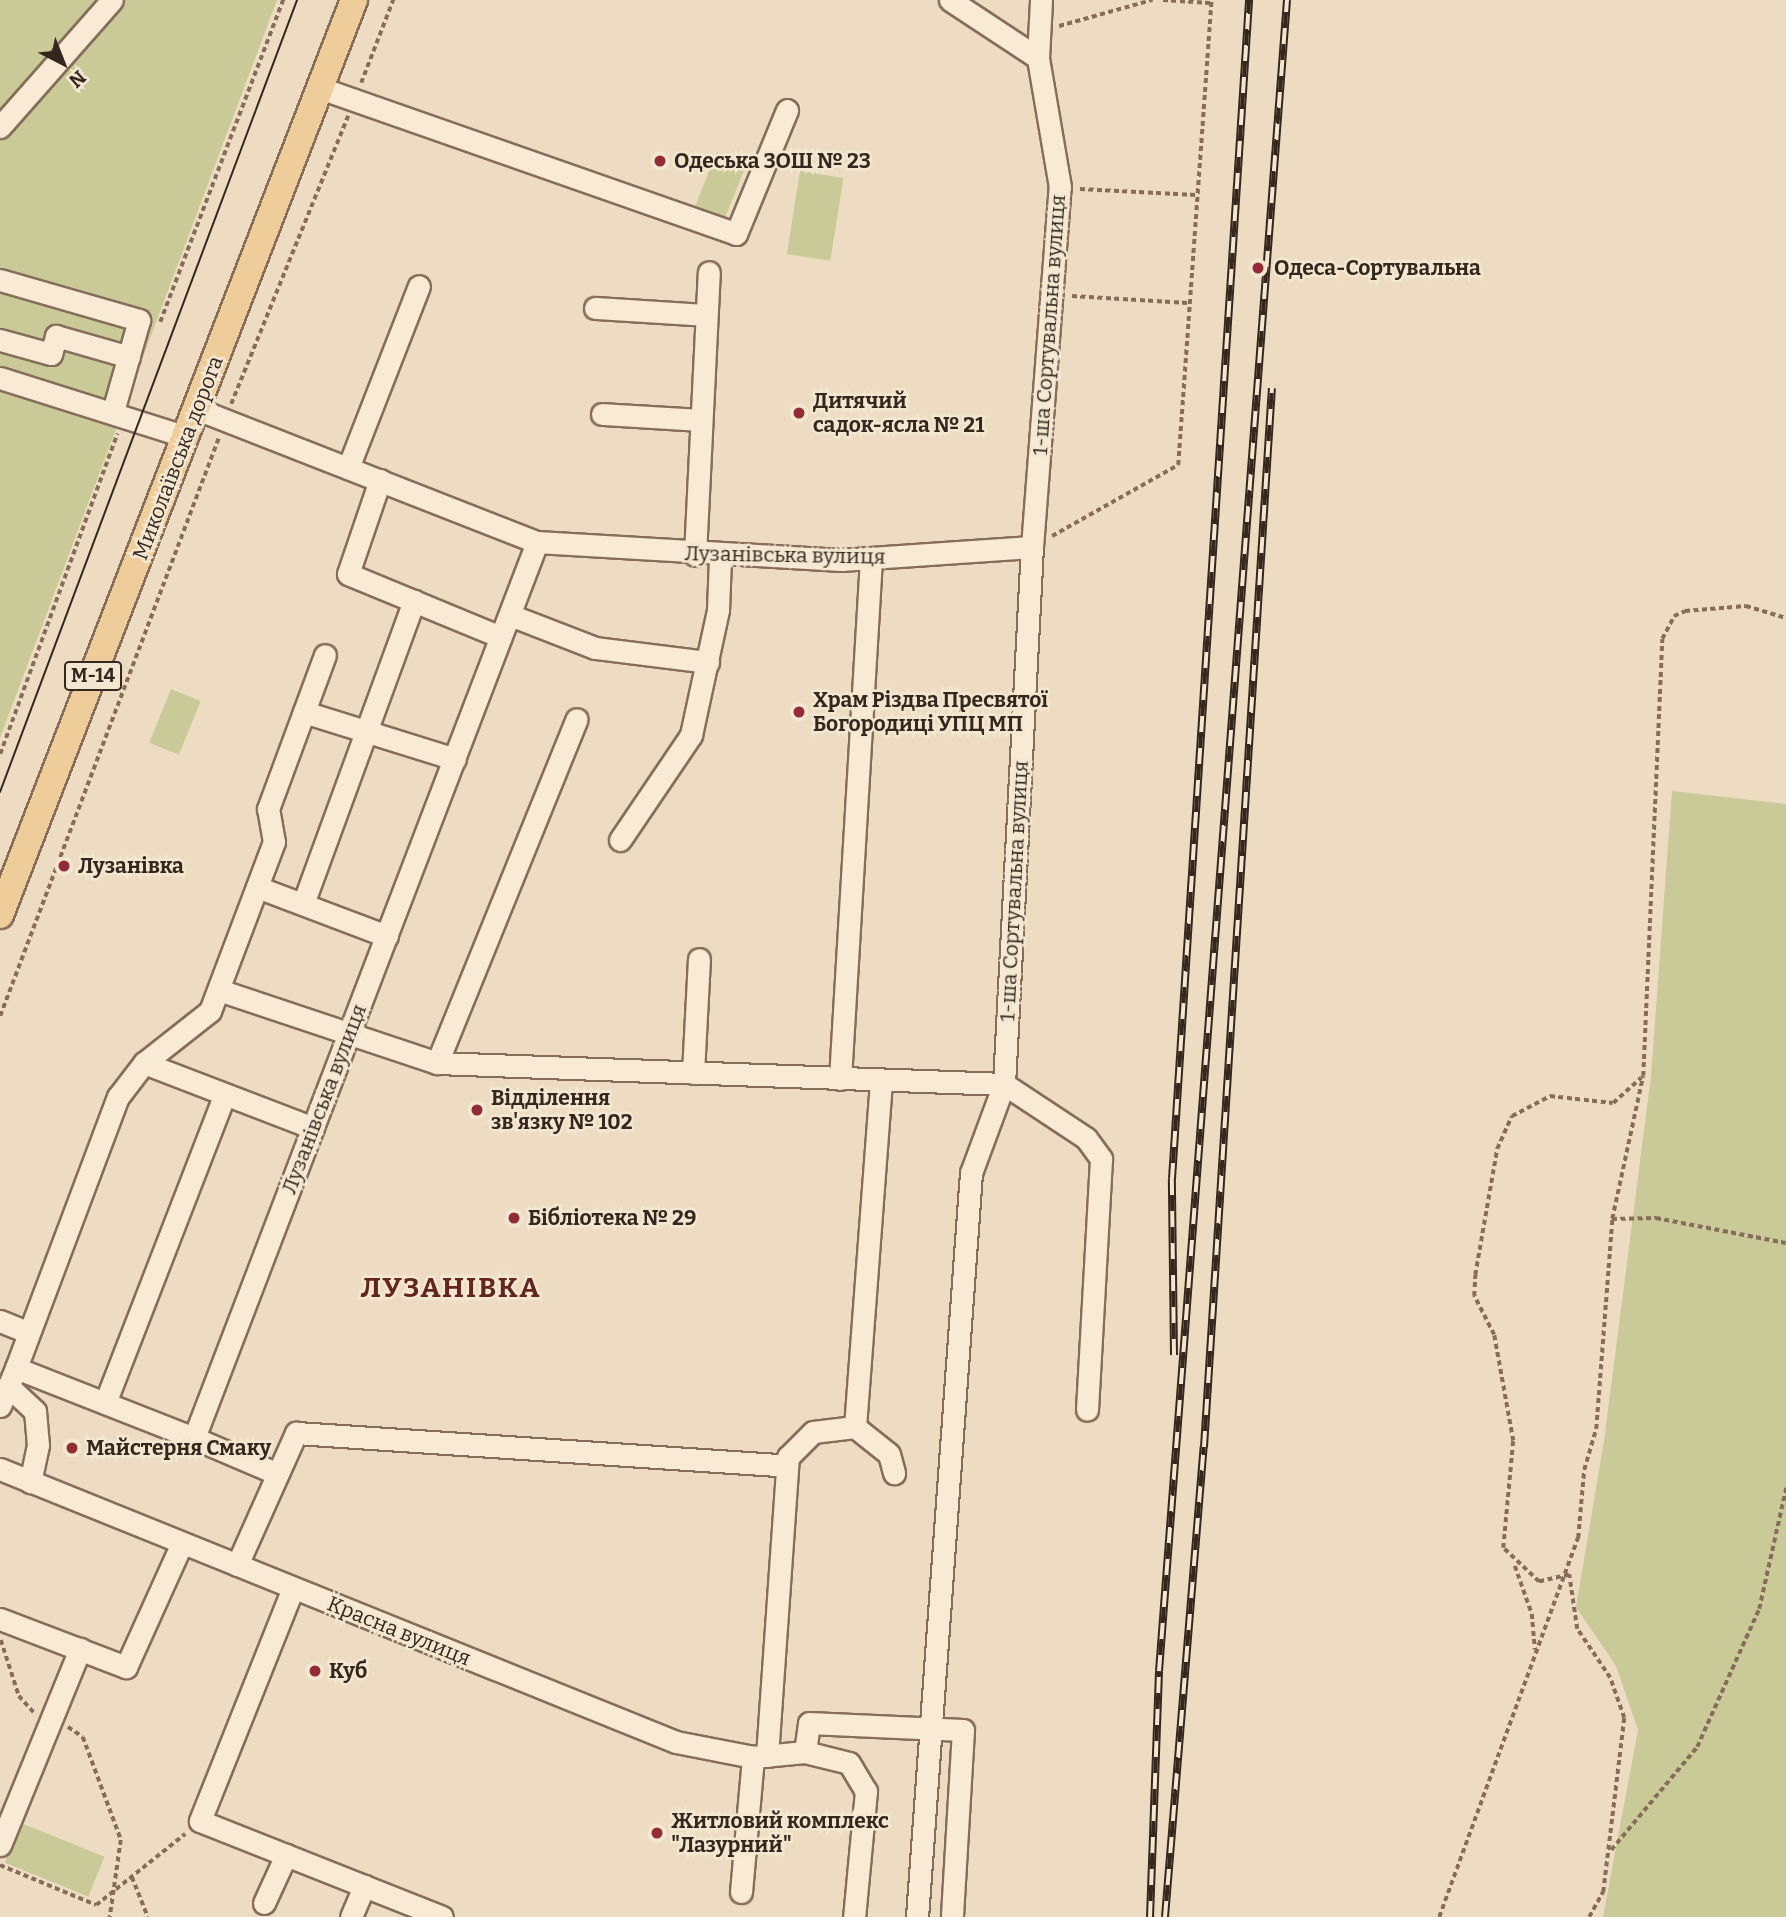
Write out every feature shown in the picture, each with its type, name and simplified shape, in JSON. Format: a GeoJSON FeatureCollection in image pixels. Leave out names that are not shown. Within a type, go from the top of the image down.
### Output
{"type":"FeatureCollection","features":[{"type":"Feature","properties":{"kind":"main road","name":"Миколаївська дорога"},"geometry":{"type":"LineString","coordinates":[[0,915],[354,0]]}},
{"type":"Feature","properties":{"kind":"street"},"geometry":{"type":"LineString","coordinates":[[0,127],[112,0]]}},
{"type":"Feature","properties":{"kind":"street"},"geometry":{"type":"LineString","coordinates":[[950,0],[1038,58]]}},
{"type":"Feature","properties":{"kind":"street","name":"1-ша Сортувальна вулиця"},"geometry":{"type":"LineString","coordinates":[[917,1917],[971,1173],[1004,1084],[1032,547],[1060,187],[1038,58],[1041,0]]}},
{"type":"Feature","properties":{"kind":"street"},"geometry":{"type":"LineString","coordinates":[[320,88],[736,234],[787,110]]}},
{"type":"Feature","properties":{"kind":"street"},"geometry":{"type":"LineString","coordinates":[[695,555],[699,420],[709,272]]}},
{"type":"Feature","properties":{"kind":"street"},"geometry":{"type":"LineString","coordinates":[[0,280],[139,320],[113,411]]}},
{"type":"Feature","properties":{"kind":"street"},"geometry":{"type":"LineString","coordinates":[[348,468],[419,286]]}},
{"type":"Feature","properties":{"kind":"street"},"geometry":{"type":"LineString","coordinates":[[595,308],[706,315]]}},
{"type":"Feature","properties":{"kind":"street"},"geometry":{"type":"LineString","coordinates":[[0,340],[51,354],[56,336],[129,357]]}},
{"type":"Feature","properties":{"kind":"street"},"geometry":{"type":"LineString","coordinates":[[0,378],[113,411],[187,437]]}},
{"type":"Feature","properties":{"kind":"street","name":"Лузанівська вулиця"},"geometry":{"type":"LineString","coordinates":[[197,409],[537,542],[720,557],[871,558],[1032,547]]}},
{"type":"Feature","properties":{"kind":"street"},"geometry":{"type":"LineString","coordinates":[[602,414],[699,420]]}},
{"type":"Feature","properties":{"kind":"street"},"geometry":{"type":"LineString","coordinates":[[380,480],[348,574],[501,637]]}},
{"type":"Feature","properties":{"kind":"street","name":"Лузанівська вулиця"},"geometry":{"type":"LineString","coordinates":[[194,1438],[537,542]]}},
{"type":"Feature","properties":{"kind":"street"},"geometry":{"type":"LineString","coordinates":[[620,839],[691,735],[708,662],[720,557]]}},
{"type":"Feature","properties":{"kind":"street"},"geometry":{"type":"LineString","coordinates":[[840,1079],[871,558]]}},
{"type":"Feature","properties":{"kind":"street"},"geometry":{"type":"LineString","coordinates":[[303,904],[414,601]]}},
{"type":"Feature","properties":{"kind":"street"},"geometry":{"type":"LineString","coordinates":[[510,615],[595,648],[708,662]]}},
{"type":"Feature","properties":{"kind":"street"},"geometry":{"type":"LineString","coordinates":[[0,1406],[118,1097],[144,1063],[203,1020],[219,990],[274,842],[268,809],[325,655]]}},
{"type":"Feature","properties":{"kind":"street"},"geometry":{"type":"LineString","coordinates":[[304,712],[369,727],[455,759]]}},
{"type":"Feature","properties":{"kind":"street"},"geometry":{"type":"LineString","coordinates":[[437,1063],[577,719]]}},
{"type":"Feature","properties":{"kind":"street"},"geometry":{"type":"LineString","coordinates":[[257,887],[387,936]]}},
{"type":"Feature","properties":{"kind":"street"},"geometry":{"type":"LineString","coordinates":[[694,1073],[699,959]]}},
{"type":"Feature","properties":{"kind":"street"},"geometry":{"type":"LineString","coordinates":[[219,990],[437,1063],[1004,1084],[1086,1138],[1101,1159],[1087,1409]]}},
{"type":"Feature","properties":{"kind":"street"},"geometry":{"type":"LineString","coordinates":[[144,1063],[313,1128]]}},
{"type":"Feature","properties":{"kind":"street"},"geometry":{"type":"LineString","coordinates":[[855,1427],[881,1081]]}},
{"type":"Feature","properties":{"kind":"street"},"geometry":{"type":"LineString","coordinates":[[105,1403],[225,1094]]}},
{"type":"Feature","properties":{"kind":"street"},"geometry":{"type":"LineString","coordinates":[[0,1321],[29,1333]]}},
{"type":"Feature","properties":{"kind":"street"},"geometry":{"type":"LineString","coordinates":[[12,1377],[105,1403],[278,1474]]}},
{"type":"Feature","properties":{"kind":"street"},"geometry":{"type":"LineString","coordinates":[[12,1377],[35,1411],[38,1446],[30,1482]]}},
{"type":"Feature","properties":{"kind":"street"},"geometry":{"type":"LineString","coordinates":[[740,1892],[760,1757],[787,1466],[796,1443],[813,1432],[855,1427],[881,1445],[894,1473]]}},
{"type":"Feature","properties":{"kind":"street"},"geometry":{"type":"LineString","coordinates":[[237,1565],[296,1433],[787,1466]]}},
{"type":"Feature","properties":{"kind":"street","name":"Красна вулиця"},"geometry":{"type":"LineString","coordinates":[[0,1469],[676,1742],[760,1757],[806,1752]]}},
{"type":"Feature","properties":{"kind":"street"},"geometry":{"type":"LineString","coordinates":[[0,1619],[126,1667],[182,1543]]}},
{"type":"Feature","properties":{"kind":"street"},"geometry":{"type":"LineString","coordinates":[[293,1588],[200,1821],[442,1917]]}},
{"type":"Feature","properties":{"kind":"street"},"geometry":{"type":"LineString","coordinates":[[0,1845],[80,1649]]}},
{"type":"Feature","properties":{"kind":"street"},"geometry":{"type":"LineString","coordinates":[[854,1917],[866,1791],[849,1763],[806,1752],[809,1723],[963,1730],[952,1917]]}},
{"type":"Feature","properties":{"kind":"street"},"geometry":{"type":"LineString","coordinates":[[264,1903],[286,1855]]}},
{"type":"Feature","properties":{"kind":"street"},"geometry":{"type":"LineString","coordinates":[[351,1917],[364,1886]]}},
{"type":"Feature","properties":{"kind":"path"},"geometry":{"type":"LineString","coordinates":[[0,1016],[225,420],[393,0]]}},
{"type":"Feature","properties":{"kind":"path"},"geometry":{"type":"LineString","coordinates":[[1039,31],[1152,0]]}},
{"type":"Feature","properties":{"kind":"path"},"geometry":{"type":"LineString","coordinates":[[1032,547],[1178,465],[1210,2],[1163,0]]}},
{"type":"Feature","properties":{"kind":"path"},"geometry":{"type":"LineString","coordinates":[[1060,187],[1196,195]]}},
{"type":"Feature","properties":{"kind":"path"},"geometry":{"type":"LineString","coordinates":[[1052,295],[1188,303]]}},
{"type":"Feature","properties":{"kind":"path"},"geometry":{"type":"LineString","coordinates":[[1439,1917],[1535,1655],[1569,1575],[1596,1429],[1612,1219],[1643,1076],[1664,633],[1674,616],[1703,608],[1746,606],[1786,618]]}},
{"type":"Feature","properties":{"kind":"path"},"geometry":{"type":"LineString","coordinates":[[1535,1655],[1532,1614],[1502,1536],[1513,1441],[1493,1335],[1475,1296],[1497,1149],[1512,1116],[1528,1102],[1550,1096],[1613,1103],[1643,1076]]}},
{"type":"Feature","properties":{"kind":"path"},"geometry":{"type":"LineString","coordinates":[[1612,1219],[1656,1218],[1786,1243]]}},
{"type":"Feature","properties":{"kind":"path"},"geometry":{"type":"LineString","coordinates":[[1609,1852],[1697,1747],[1759,1609],[1786,1488]]}},
{"type":"Feature","properties":{"kind":"path"},"geometry":{"type":"LineString","coordinates":[[1514,1564],[1539,1582],[1569,1575]]}},
{"type":"Feature","properties":{"kind":"path"},"geometry":{"type":"LineString","coordinates":[[1569,1575],[1577,1629],[1610,1678],[1624,1718],[1603,1892],[1589,1917]]}},
{"type":"Feature","properties":{"kind":"path"},"geometry":{"type":"LineString","coordinates":[[0,1636],[24,1706],[83,1737],[104,1781],[121,1840],[118,1888],[110,1917]]}},
{"type":"Feature","properties":{"kind":"path"},"geometry":{"type":"LineString","coordinates":[[0,1865],[96,1905],[200,1821]]}},
{"type":"Feature","properties":{"kind":"path"},"geometry":{"type":"LineString","coordinates":[[132,1877],[148,1917]]}},
{"type":"Feature","properties":{"kind":"green space"},"geometry":{"type":"Polygon","coordinates":[[[0,0],[277,0],[0,738],[0,0]]]}},
{"type":"Feature","properties":{"kind":"green space"},"geometry":{"type":"Polygon","coordinates":[[[717,152],[747,164],[725,218],[695,206],[717,152]]]}},
{"type":"Feature","properties":{"kind":"green space"},"geometry":{"type":"Polygon","coordinates":[[[800,171],[843,178],[830,261],[787,254],[800,171]]]}},
{"type":"Feature","properties":{"kind":"green space"},"geometry":{"type":"Polygon","coordinates":[[[171,689],[201,701],[179,755],[149,743],[171,689]]]}},
{"type":"Feature","properties":{"kind":"green space"},"geometry":{"type":"Polygon","coordinates":[[[1672,791],[1786,804],[1786,1917],[1603,1917],[1638,1730],[1616,1666],[1576,1607],[1604,1441],[1651,1076],[1672,791]]]}},
{"type":"Feature","properties":{"kind":"green space"},"geometry":{"type":"Polygon","coordinates":[[[21,1823],[104,1857],[88,1897],[5,1863],[21,1823]]]}},
{"type":"Feature","properties":{"kind":"tram line"},"geometry":{"type":"LineString","coordinates":[[0,792],[297,0]]}},
{"type":"Feature","properties":{"kind":"railway"},"geometry":{"type":"LineString","coordinates":[[1174,1355],[1172,1179],[1249,0]]}},
{"type":"Feature","properties":{"kind":"railway"},"geometry":{"type":"LineString","coordinates":[[1150,1917],[1159,1671],[1287,0]]}},
{"type":"Feature","properties":{"kind":"railway"},"geometry":{"type":"LineString","coordinates":[[1165,1917],[1204,1447],[1272,388]]}},
{"type":"Feature","properties":{"kind":"place","name":"Одеська ЗОШ № 23"},"geometry":{"type":"Point","coordinates":[660,161]}},
{"type":"Feature","properties":{"kind":"place","name":"Одеса-Сортувальна"},"geometry":{"type":"Point","coordinates":[1258,268]}},
{"type":"Feature","properties":{"kind":"place","name":"Дитячий садок-ясла № 21"},"geometry":{"type":"Point","coordinates":[799,413]}},
{"type":"Feature","properties":{"kind":"place","name":"Храм Різдва Пресвятої Богородиці УПЦ МП"},"geometry":{"type":"Point","coordinates":[799,712]}},
{"type":"Feature","properties":{"kind":"place","name":"Лузанівка"},"geometry":{"type":"Point","coordinates":[64,866]}},
{"type":"Feature","properties":{"kind":"place","name":"Відділення зв'язку № 102"},"geometry":{"type":"Point","coordinates":[477,1110]}},
{"type":"Feature","properties":{"kind":"place","name":"Бібліотека № 29"},"geometry":{"type":"Point","coordinates":[514,1218]}},
{"type":"Feature","properties":{"kind":"place","name":"Майстерня Смаку"},"geometry":{"type":"Point","coordinates":[72,1448]}},
{"type":"Feature","properties":{"kind":"place","name":"Куб"},"geometry":{"type":"Point","coordinates":[315,1671]}},
{"type":"Feature","properties":{"kind":"place","name":"Житловий комплекс \"Лазурний\""},"geometry":{"type":"Point","coordinates":[657,1833]}},
{"type":"Feature","properties":{"kind":"district","name":"ЛУЗАНІВКА"},"geometry":{"type":"Point","coordinates":[451,1288]}}]}
